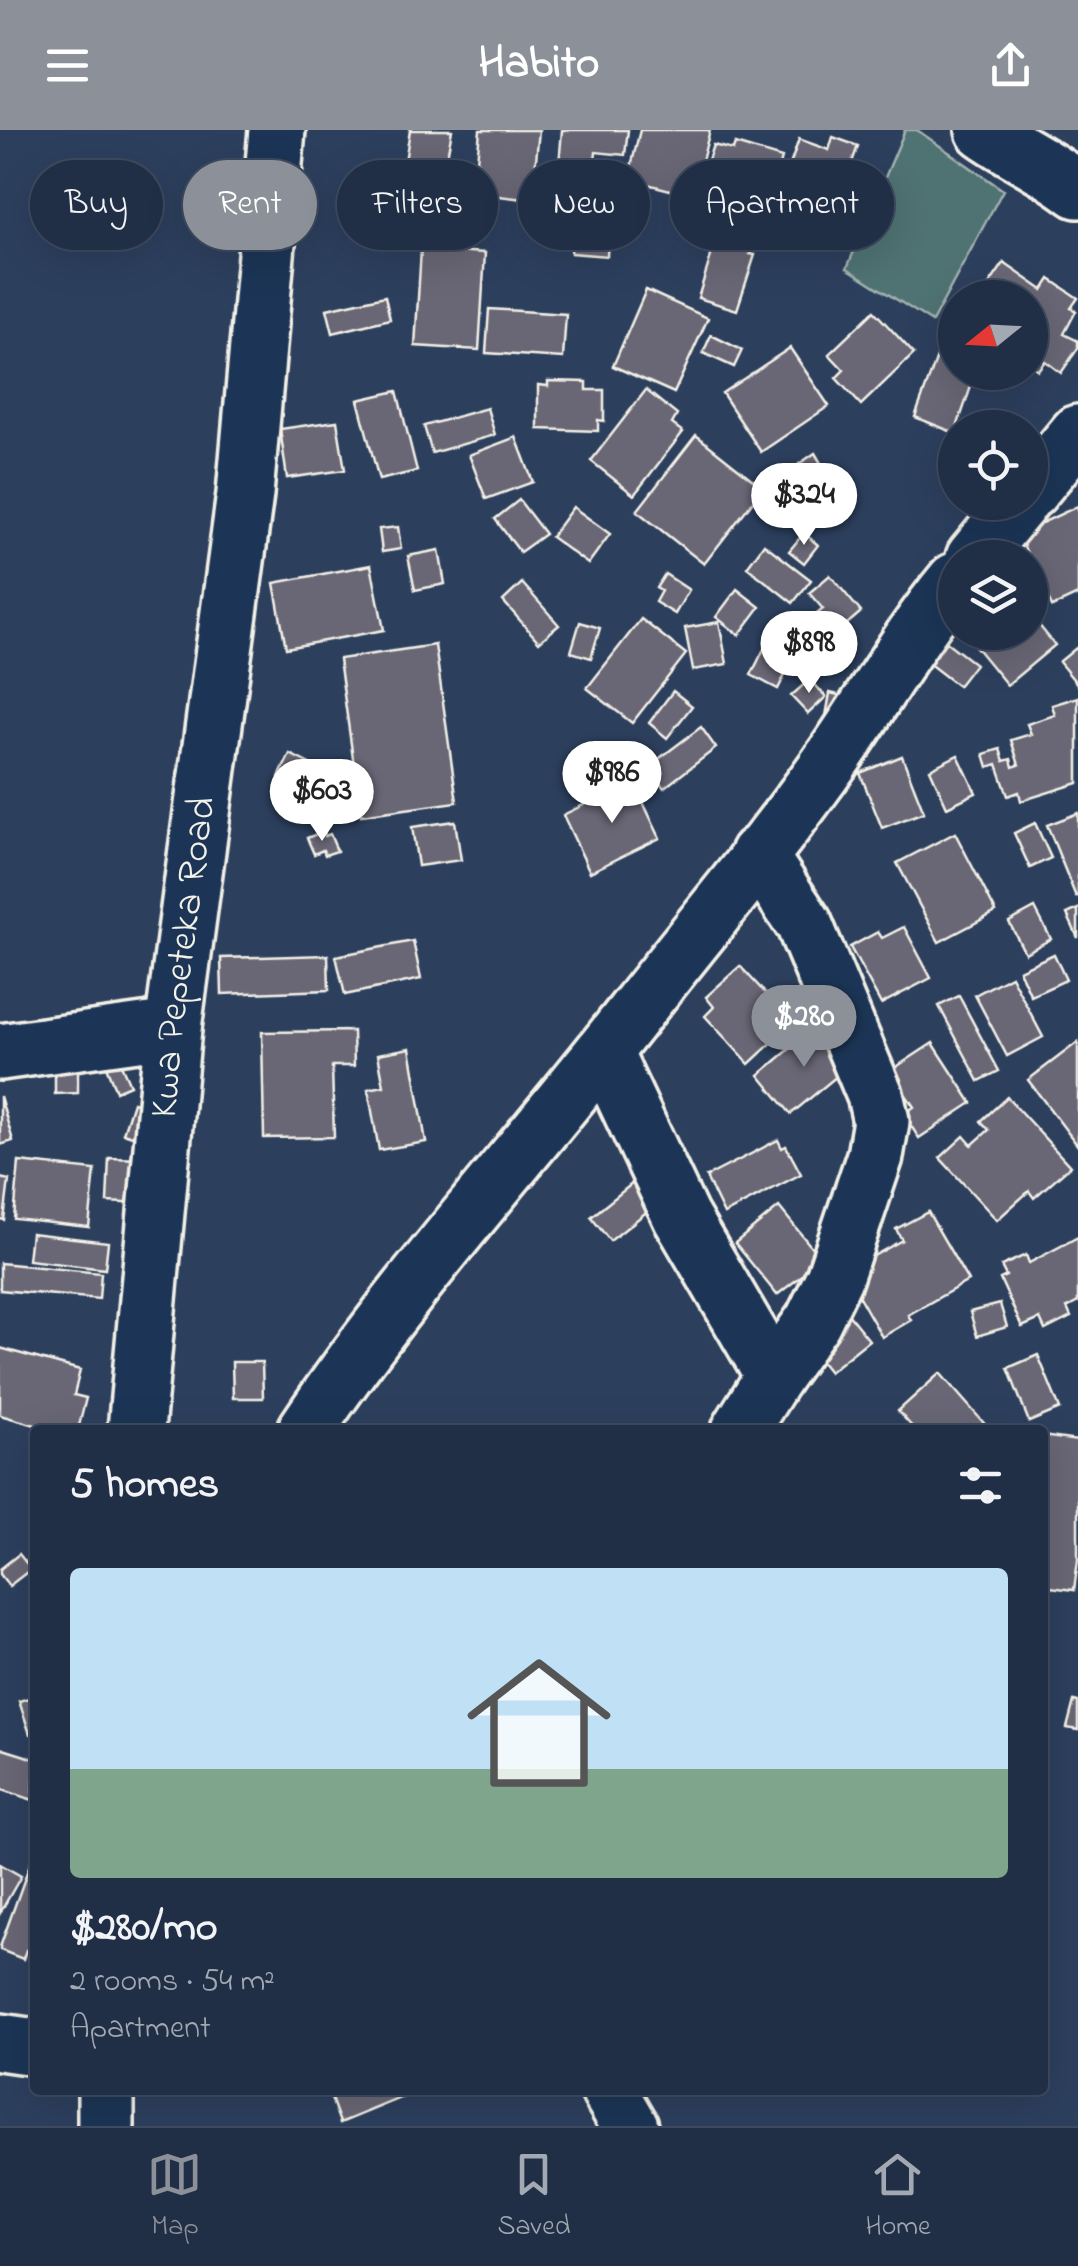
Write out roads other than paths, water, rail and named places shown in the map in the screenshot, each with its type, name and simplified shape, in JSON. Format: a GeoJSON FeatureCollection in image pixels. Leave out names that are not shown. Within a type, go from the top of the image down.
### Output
{"type":"FeatureCollection","features":[{"type":"Feature","properties":{"kind":"street","name":"Kwa Pepeteka Road"},"geometry":{"type":"LineString","coordinates":[[136,1425],[174,1028],[244,494],[277,130]]}},
{"type":"Feature","properties":{"kind":"street"},"geometry":{"type":"LineString","coordinates":[[984,130],[1078,190]]}},
{"type":"Feature","properties":{"kind":"street"},"geometry":{"type":"LineString","coordinates":[[1048,469],[1078,433]]}},
{"type":"Feature","properties":{"kind":"street"},"geometry":{"type":"LineString","coordinates":[[989,540],[1005,520]]}},
{"type":"Feature","properties":{"kind":"street"},"geometry":{"type":"LineString","coordinates":[[310,1425],[390,1312],[604,1053],[832,759],[938,602]]}},
{"type":"Feature","properties":{"kind":"street"},"geometry":{"type":"LineString","coordinates":[[743,1425],[813,1321],[834,1278],[875,1156],[881,1121],[875,1096],[804,924],[758,854]]}},
{"type":"Feature","properties":{"kind":"street"},"geometry":{"type":"LineString","coordinates":[[0,1052],[174,1028]]}},
{"type":"Feature","properties":{"kind":"street"},"geometry":{"type":"LineString","coordinates":[[604,1053],[681,1217],[774,1376]]}},
{"type":"Feature","properties":{"kind":"street"},"geometry":{"type":"LineString","coordinates":[[0,2042],[30,2046]]}},
{"type":"Feature","properties":{"kind":"street"},"geometry":{"type":"LineString","coordinates":[[106,2095],[106,2126]]}},
{"type":"Feature","properties":{"kind":"street"},"geometry":{"type":"LineString","coordinates":[[612,2095],[630,2126]]}}]}
